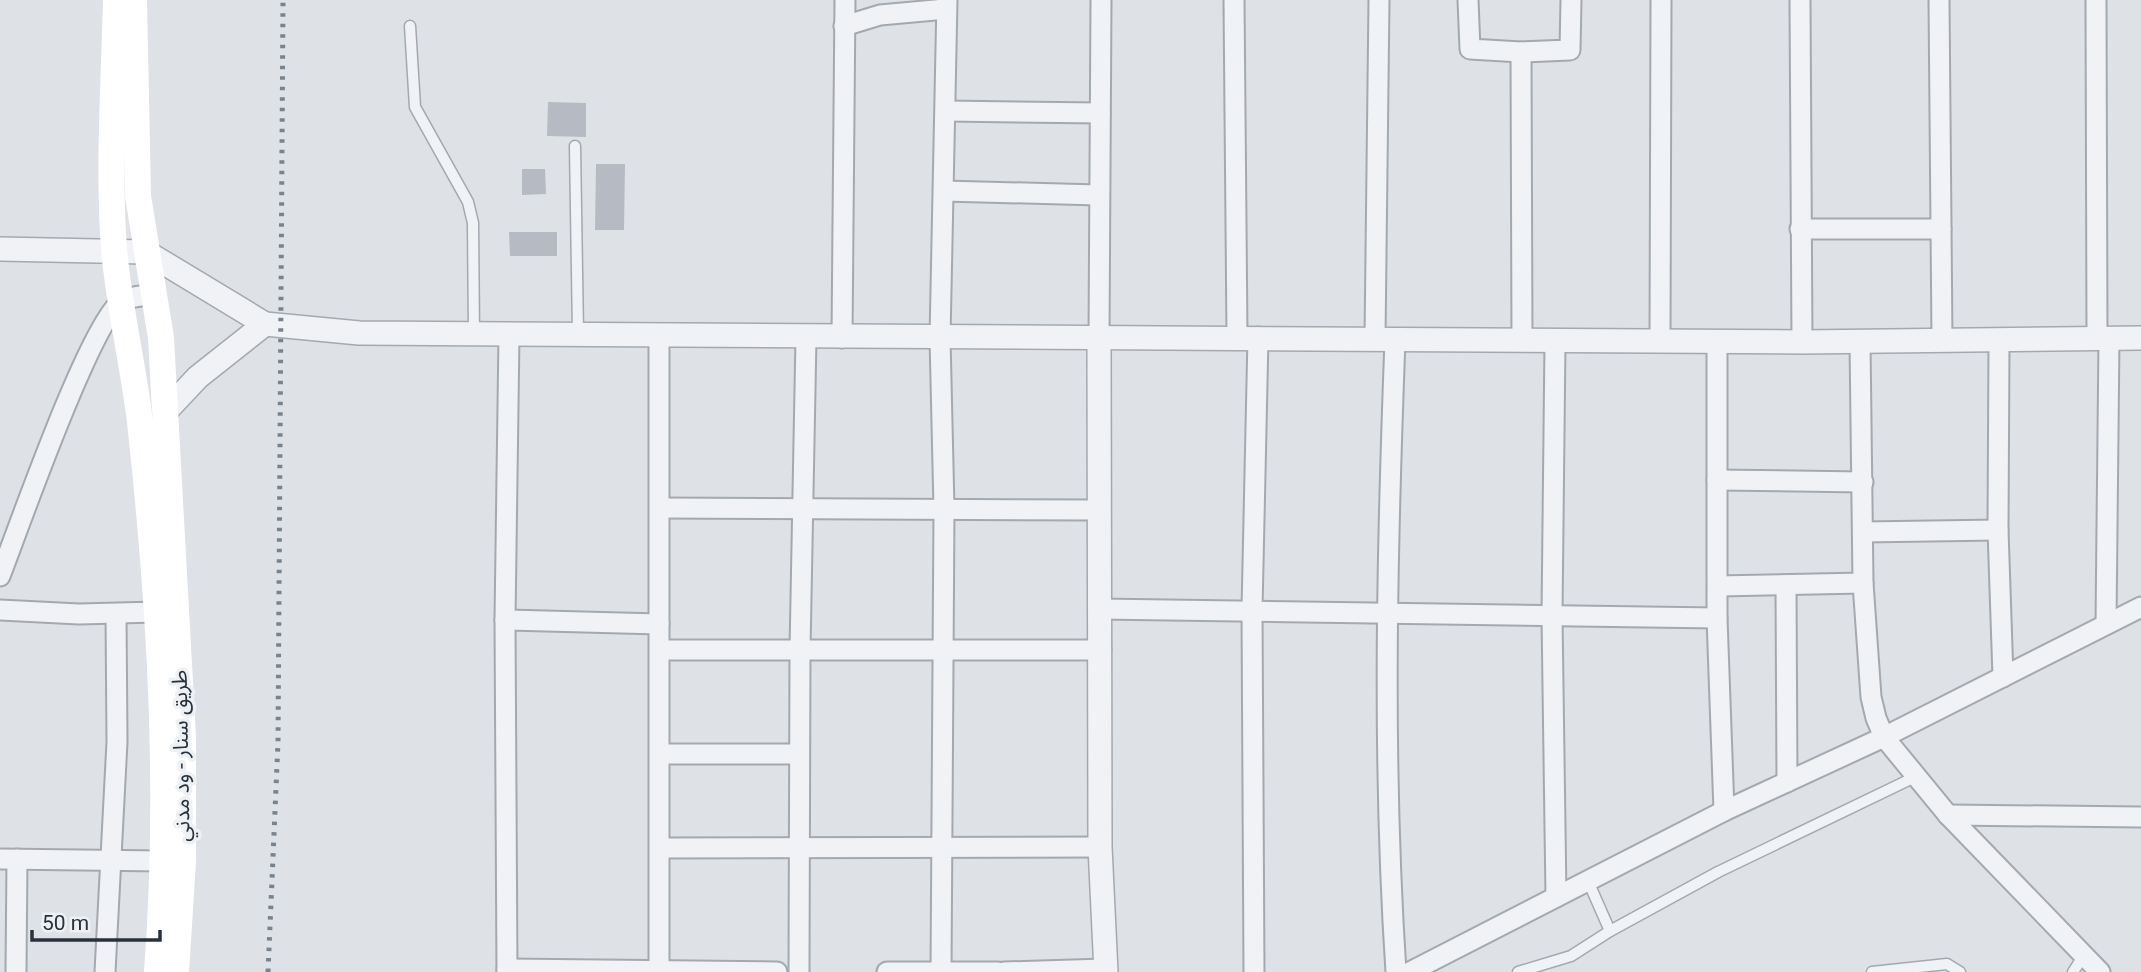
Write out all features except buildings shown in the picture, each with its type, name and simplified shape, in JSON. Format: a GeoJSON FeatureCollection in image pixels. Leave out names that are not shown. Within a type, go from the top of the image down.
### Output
{"type":"FeatureCollection","features":[{"type":"Feature","properties":{"kind":"main road"},"geometry":{"type":"LineString","coordinates":[[116,0],[111,192],[114,251],[160,539]]}},
{"type":"Feature","properties":{"kind":"main road"},"geometry":{"type":"LineString","coordinates":[[134,0],[138,196],[161,338],[165,412],[160,539]]}},
{"type":"Feature","properties":{"kind":"main road","name":"طريق سنار - ود مدني"},"geometry":{"type":"LineString","coordinates":[[157,972],[163,861],[163,737],[157,612],[160,539]]}},
{"type":"Feature","properties":{"kind":"main road","name":"طريق سنار - ود مدني"},"geometry":{"type":"LineString","coordinates":[[160,539],[184,802],[176,972]]}},
{"type":"Feature","properties":{"kind":"street"},"geometry":{"type":"LineString","coordinates":[[842,338],[845,0]]}},
{"type":"Feature","properties":{"kind":"street"},"geometry":{"type":"LineString","coordinates":[[1004,972],[1106,970],[1100,847],[1101,650],[1098,510],[1101,0]]}},
{"type":"Feature","properties":{"kind":"street"},"geometry":{"type":"LineString","coordinates":[[1234,0],[1248,336],[1254,972]]}},
{"type":"Feature","properties":{"kind":"street"},"geometry":{"type":"LineString","coordinates":[[1379,0],[1385,339],[1386,613],[1391,891],[1396,972]]}},
{"type":"Feature","properties":{"kind":"street"},"geometry":{"type":"LineString","coordinates":[[1468,0],[1470,49],[1521,52],[1570,50],[1571,0]]}},
{"type":"Feature","properties":{"kind":"street"},"geometry":{"type":"LineString","coordinates":[[1660,341],[1661,0]]}},
{"type":"Feature","properties":{"kind":"street"},"geometry":{"type":"LineString","coordinates":[[1800,0],[1802,342]]}},
{"type":"Feature","properties":{"kind":"street"},"geometry":{"type":"LineString","coordinates":[[1940,0],[1942,341]]}},
{"type":"Feature","properties":{"kind":"street"},"geometry":{"type":"LineString","coordinates":[[2096,0],[2104,339],[2106,624]]}},
{"type":"Feature","properties":{"kind":"street"},"geometry":{"type":"LineString","coordinates":[[844,26],[880,15],[946,4],[940,338],[944,509],[941,971]]}},
{"type":"Feature","properties":{"kind":"street"},"geometry":{"type":"LineString","coordinates":[[1521,52],[1522,341]]}},
{"type":"Feature","properties":{"kind":"street"},"geometry":{"type":"LineString","coordinates":[[946,111],[1100,113]]}},
{"type":"Feature","properties":{"kind":"street"},"geometry":{"type":"LineString","coordinates":[[944,191],[1099,195]]}},
{"type":"Feature","properties":{"kind":"street"},"geometry":{"type":"LineString","coordinates":[[1800,229],[1941,229]]}},
{"type":"Feature","properties":{"kind":"street"},"geometry":{"type":"LineString","coordinates":[[1,253],[146,252],[265,324],[359,333],[842,338],[1248,336],[1802,342],[2141,338]]}},
{"type":"Feature","properties":{"kind":"street"},"geometry":{"type":"LineString","coordinates":[[0,576],[89,352],[103,324],[122,300],[154,294]]}},
{"type":"Feature","properties":{"kind":"street"},"geometry":{"type":"LineString","coordinates":[[165,412],[198,377],[265,324]]}},
{"type":"Feature","properties":{"kind":"street"},"geometry":{"type":"LineString","coordinates":[[509,335],[505,620],[508,971],[777,972]]}},
{"type":"Feature","properties":{"kind":"street"},"geometry":{"type":"LineString","coordinates":[[659,336],[659,971]]}},
{"type":"Feature","properties":{"kind":"street"},"geometry":{"type":"LineString","coordinates":[[799,972],[800,650],[806,337]]}},
{"type":"Feature","properties":{"kind":"street"},"geometry":{"type":"LineString","coordinates":[[1555,341],[1552,616],[1556,897]]}},
{"type":"Feature","properties":{"kind":"street"},"geometry":{"type":"LineString","coordinates":[[1717,341],[1717,618],[1724,811]]}},
{"type":"Feature","properties":{"kind":"street"},"geometry":{"type":"LineString","coordinates":[[1999,341],[1998,530],[2003,677]]}},
{"type":"Feature","properties":{"kind":"street"},"geometry":{"type":"LineString","coordinates":[[1860,342],[1863,583],[1871,697],[1875,718],[1884,737],[1915,777],[2078,964],[2100,972]]}},
{"type":"Feature","properties":{"kind":"street"},"geometry":{"type":"LineString","coordinates":[[1717,480],[1863,482]]}},
{"type":"Feature","properties":{"kind":"street"},"geometry":{"type":"LineString","coordinates":[[660,508],[1098,510]]}},
{"type":"Feature","properties":{"kind":"street"},"geometry":{"type":"LineString","coordinates":[[1863,532],[1998,530]]}},
{"type":"Feature","properties":{"kind":"street"},"geometry":{"type":"LineString","coordinates":[[1718,586],[1863,583]]}},
{"type":"Feature","properties":{"kind":"street"},"geometry":{"type":"LineString","coordinates":[[1786,585],[1787,782]]}},
{"type":"Feature","properties":{"kind":"street"},"geometry":{"type":"LineString","coordinates":[[1410,972],[1724,811],[1884,737],[2141,607]]}},
{"type":"Feature","properties":{"kind":"street"},"geometry":{"type":"LineString","coordinates":[[1099,609],[1717,618]]}},
{"type":"Feature","properties":{"kind":"street"},"geometry":{"type":"LineString","coordinates":[[0,610],[116,614],[157,612]]}},
{"type":"Feature","properties":{"kind":"street"},"geometry":{"type":"LineString","coordinates":[[105,972],[117,742],[116,614]]}},
{"type":"Feature","properties":{"kind":"street"},"geometry":{"type":"LineString","coordinates":[[505,620],[659,624]]}},
{"type":"Feature","properties":{"kind":"street"},"geometry":{"type":"LineString","coordinates":[[660,650],[1101,650]]}},
{"type":"Feature","properties":{"kind":"street"},"geometry":{"type":"LineString","coordinates":[[660,754],[799,754]]}},
{"type":"Feature","properties":{"kind":"street"},"geometry":{"type":"LineString","coordinates":[[1948,815],[2141,817]]}},
{"type":"Feature","properties":{"kind":"street"},"geometry":{"type":"LineString","coordinates":[[661,848],[1100,847]]}},
{"type":"Feature","properties":{"kind":"street"},"geometry":{"type":"LineString","coordinates":[[16,972],[9,859],[163,861]]}},
{"type":"Feature","properties":{"kind":"street"},"geometry":{"type":"LineString","coordinates":[[887,972],[998,972]]}},
{"type":"Feature","properties":{"kind":"lane"},"geometry":{"type":"LineString","coordinates":[[410,26],[415,107],[471,212],[474,334]]}},
{"type":"Feature","properties":{"kind":"lane"},"geometry":{"type":"LineString","coordinates":[[575,146],[578,334]]}},
{"type":"Feature","properties":{"kind":"lane"},"geometry":{"type":"LineString","coordinates":[[1518,972],[1571,956],[1609,931],[1718,872],[1915,777]]}},
{"type":"Feature","properties":{"kind":"lane"},"geometry":{"type":"LineString","coordinates":[[1588,881],[1609,931]]}},
{"type":"Feature","properties":{"kind":"lane"},"geometry":{"type":"LineString","coordinates":[[1872,972],[1947,964],[1959,972]]}},
{"type":"Feature","properties":{"kind":"railway"},"geometry":{"type":"LineString","coordinates":[[268,972],[278,742],[283,0]]}}]}
